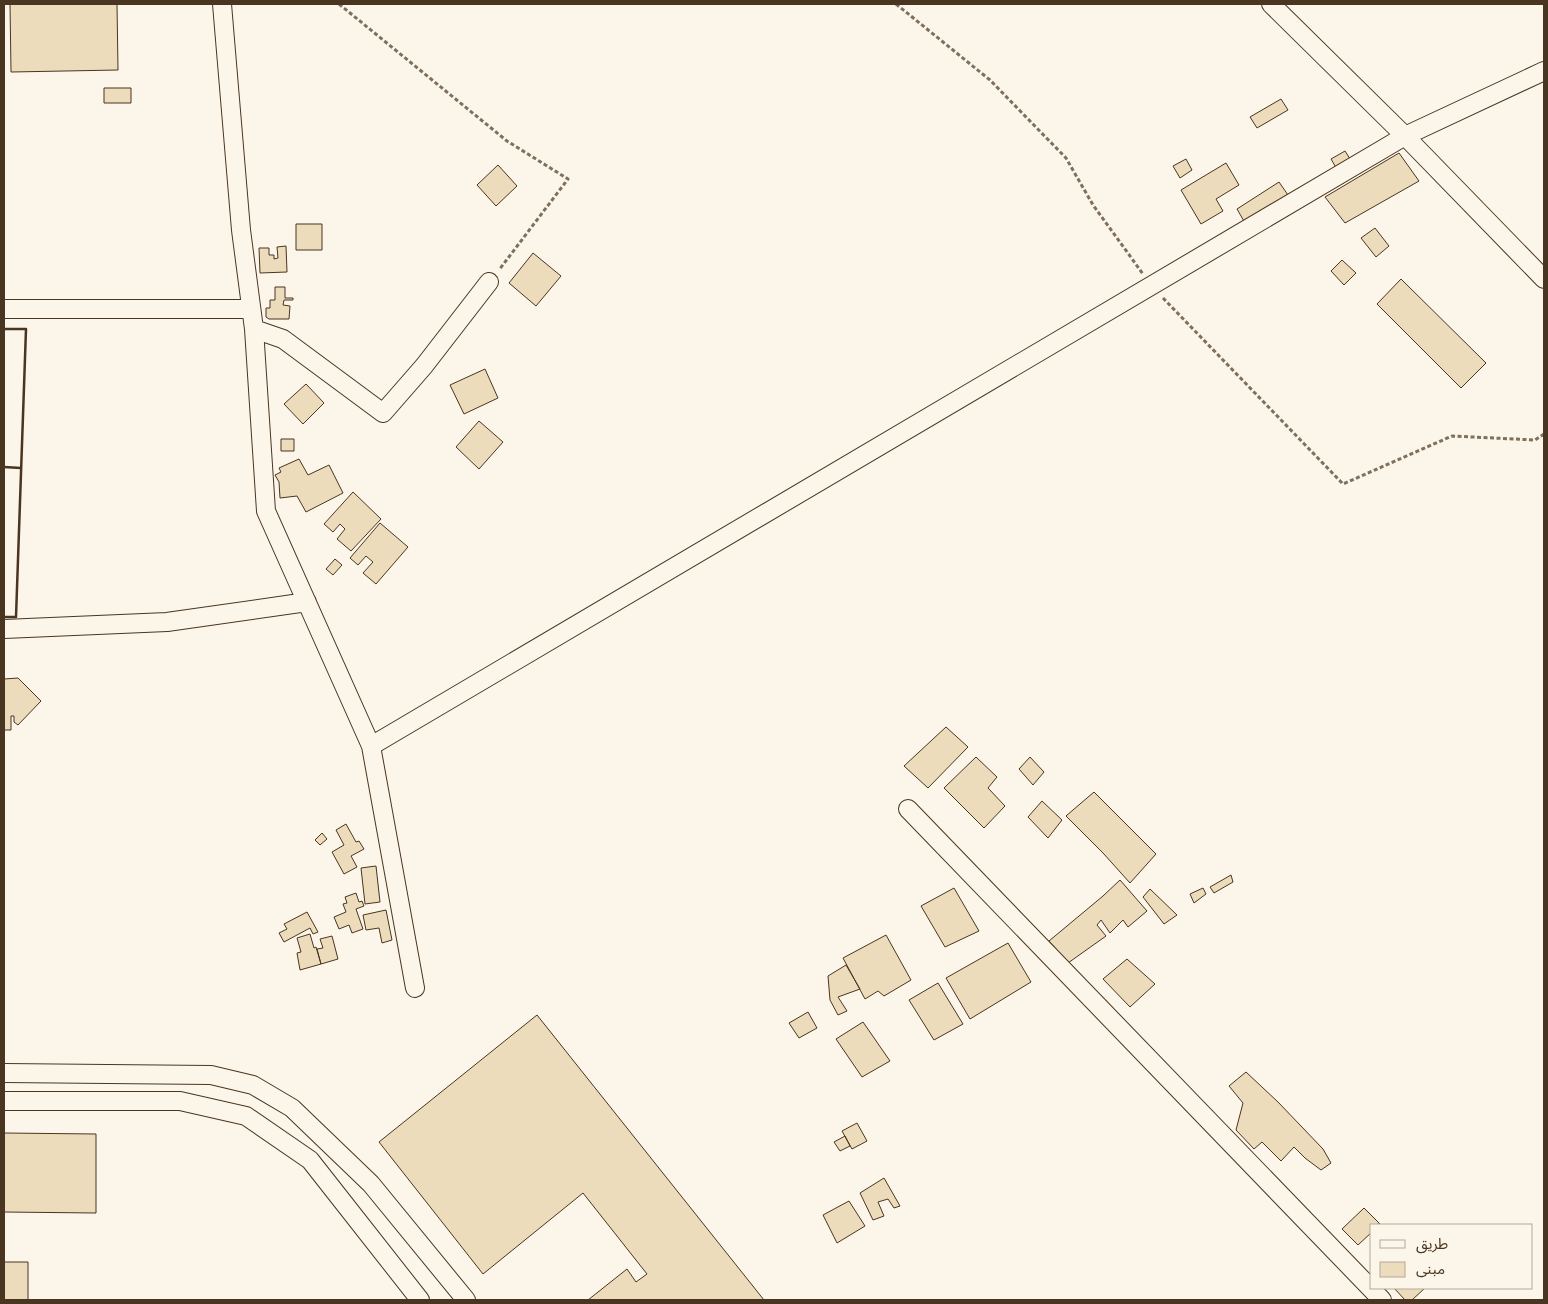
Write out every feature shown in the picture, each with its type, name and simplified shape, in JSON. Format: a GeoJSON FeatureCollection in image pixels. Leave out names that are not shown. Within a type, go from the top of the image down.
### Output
{"type":"FeatureCollection","features":[{"type":"Feature","properties":{"kind":"street"},"geometry":{"type":"LineString","coordinates":[[222,4],[241,230],[254,329],[266,511],[371,746],[415,988]]}},
{"type":"Feature","properties":{"kind":"street"},"geometry":{"type":"LineString","coordinates":[[1271,4],[1405,136],[1544,279]]}},
{"type":"Feature","properties":{"kind":"street"},"geometry":{"type":"LineString","coordinates":[[371,746],[1405,136],[1544,71]]}},
{"type":"Feature","properties":{"kind":"street"},"geometry":{"type":"LineString","coordinates":[[254,329],[283,339],[383,413],[424,366],[489,282]]}},
{"type":"Feature","properties":{"kind":"street"},"geometry":{"type":"LineString","coordinates":[[4,309],[250,309]]}},
{"type":"Feature","properties":{"kind":"street"},"geometry":{"type":"LineString","coordinates":[[4,628],[166,622],[307,602]]}},
{"type":"Feature","properties":{"kind":"street"},"geometry":{"type":"LineString","coordinates":[[908,809],[1370,1288]]}},
{"type":"Feature","properties":{"kind":"street"},"geometry":{"type":"LineString","coordinates":[[4,1073],[211,1075],[254,1085],[292,1108],[371,1184],[466,1300]]}},
{"type":"Feature","properties":{"kind":"street"},"geometry":{"type":"LineString","coordinates":[[127,1074],[129,1101]]}},
{"type":"Feature","properties":{"kind":"street"},"geometry":{"type":"LineString","coordinates":[[4,1101],[180,1101],[246,1116],[310,1160],[420,1300]]}},
{"type":"Feature","properties":{"kind":"street"},"geometry":{"type":"LineString","coordinates":[[1371,1289],[1382,1300]]}},
{"type":"Feature","properties":{"kind":"path"},"geometry":{"type":"LineString","coordinates":[[339,4],[507,141],[568,179],[489,282]]}},
{"type":"Feature","properties":{"kind":"path"},"geometry":{"type":"LineString","coordinates":[[896,4],[990,80],[1066,158],[1093,206],[1151,286],[1343,484],[1452,436],[1535,440],[1544,434]]}},
{"type":"Feature","properties":{"kind":"building"},"geometry":{"type":"Polygon","coordinates":[[[10,4],[117,4],[118,70],[11,72],[10,4]]]}},
{"type":"Feature","properties":{"kind":"building"},"geometry":{"type":"Polygon","coordinates":[[[104,88],[131,88],[131,103],[104,103],[104,88]]]}},
{"type":"Feature","properties":{"kind":"building"},"geometry":{"type":"Polygon","coordinates":[[[1281,99],[1288,110],[1257,128],[1250,117],[1281,99]]]}},
{"type":"Feature","properties":{"kind":"building"},"geometry":{"type":"Polygon","coordinates":[[[1345,151],[1352,162],[1338,171],[1331,159],[1345,151]]]}},
{"type":"Feature","properties":{"kind":"building"},"geometry":{"type":"Polygon","coordinates":[[[1399,153],[1419,181],[1345,223],[1325,197],[1399,153]]]}},
{"type":"Feature","properties":{"kind":"building"},"geometry":{"type":"Polygon","coordinates":[[[1186,159],[1192,170],[1180,178],[1173,166],[1186,159]]]}},
{"type":"Feature","properties":{"kind":"building"},"geometry":{"type":"Polygon","coordinates":[[[1226,163],[1239,185],[1216,199],[1223,211],[1201,224],[1181,190],[1226,163]]]}},
{"type":"Feature","properties":{"kind":"building"},"geometry":{"type":"Polygon","coordinates":[[[498,165],[517,186],[496,206],[477,185],[498,165]]]}},
{"type":"Feature","properties":{"kind":"building"},"geometry":{"type":"Polygon","coordinates":[[[1279,182],[1288,195],[1245,223],[1237,209],[1279,182]]]}},
{"type":"Feature","properties":{"kind":"building"},"geometry":{"type":"Polygon","coordinates":[[[296,224],[322,224],[322,250],[296,250],[296,224]]]}},
{"type":"Feature","properties":{"kind":"building"},"geometry":{"type":"Polygon","coordinates":[[[1375,228],[1389,246],[1376,257],[1361,238],[1375,228]]]}},
{"type":"Feature","properties":{"kind":"building"},"geometry":{"type":"Polygon","coordinates":[[[286,246],[287,272],[260,273],[259,248],[269,248],[269,255],[274,255],[274,259],[278,258],[277,247],[286,246]]]}},
{"type":"Feature","properties":{"kind":"building"},"geometry":{"type":"Polygon","coordinates":[[[533,253],[561,276],[536,306],[509,283],[533,253]]]}},
{"type":"Feature","properties":{"kind":"building"},"geometry":{"type":"Polygon","coordinates":[[[1342,260],[1356,273],[1344,285],[1331,271],[1342,260]]]}},
{"type":"Feature","properties":{"kind":"building"},"geometry":{"type":"Polygon","coordinates":[[[1401,279],[1486,363],[1461,388],[1377,304],[1401,279]]]}},
{"type":"Feature","properties":{"kind":"building"},"geometry":{"type":"Polygon","coordinates":[[[275,287],[285,287],[285,298],[293,298],[293,300],[284,300],[283,305],[290,306],[289,319],[269,319],[266,317],[266,308],[270,308],[270,300],[275,300],[275,287]]]}},
{"type":"Feature","properties":{"kind":"building"},"geometry":{"type":"Polygon","coordinates":[[[485,369],[498,398],[464,414],[450,385],[485,369]]]}},
{"type":"Feature","properties":{"kind":"building"},"geometry":{"type":"Polygon","coordinates":[[[306,384],[324,403],[303,424],[284,404],[306,384]]]}},
{"type":"Feature","properties":{"kind":"building"},"geometry":{"type":"Polygon","coordinates":[[[479,421],[503,442],[479,469],[456,447],[479,421]]]}},
{"type":"Feature","properties":{"kind":"building"},"geometry":{"type":"Polygon","coordinates":[[[281,439],[294,439],[294,451],[281,451],[281,439]]]}},
{"type":"Feature","properties":{"kind":"building"},"geometry":{"type":"Polygon","coordinates":[[[299,459],[308,475],[329,465],[343,493],[306,512],[297,496],[280,498],[279,482],[275,475],[281,472],[279,468],[299,459]]]}},
{"type":"Feature","properties":{"kind":"building"},"geometry":{"type":"Polygon","coordinates":[[[353,492],[381,519],[351,551],[337,539],[345,529],[340,524],[333,532],[324,524],[353,492]]]}},
{"type":"Feature","properties":{"kind":"building"},"geometry":{"type":"Polygon","coordinates":[[[380,523],[408,547],[376,584],[363,573],[373,562],[366,556],[358,565],[350,558],[380,523]]]}},
{"type":"Feature","properties":{"kind":"building"},"geometry":{"type":"Polygon","coordinates":[[[335,559],[342,565],[333,575],[326,569],[335,559]]]}},
{"type":"Feature","properties":{"kind":"building"},"geometry":{"type":"Polygon","coordinates":[[[18,678],[41,701],[18,725],[14,722],[14,716],[11,716],[11,730],[4,730],[4,679],[18,678]]]}},
{"type":"Feature","properties":{"kind":"building"},"geometry":{"type":"Polygon","coordinates":[[[946,727],[968,747],[928,788],[904,766],[946,727]]]}},
{"type":"Feature","properties":{"kind":"building"},"geometry":{"type":"Polygon","coordinates":[[[976,757],[997,777],[988,788],[1005,806],[984,828],[944,788],[976,757]]]}},
{"type":"Feature","properties":{"kind":"building"},"geometry":{"type":"Polygon","coordinates":[[[1030,757],[1044,772],[1033,785],[1019,769],[1030,757]]]}},
{"type":"Feature","properties":{"kind":"building"},"geometry":{"type":"Polygon","coordinates":[[[1094,792],[1156,854],[1130,883],[1066,816],[1094,792]]]}},
{"type":"Feature","properties":{"kind":"building"},"geometry":{"type":"Polygon","coordinates":[[[1042,801],[1062,820],[1048,838],[1028,817],[1042,801]]]}},
{"type":"Feature","properties":{"kind":"building"},"geometry":{"type":"Polygon","coordinates":[[[346,824],[356,842],[359,841],[364,849],[351,856],[357,867],[344,874],[332,852],[344,845],[336,830],[346,824]]]}},
{"type":"Feature","properties":{"kind":"building"},"geometry":{"type":"Polygon","coordinates":[[[322,833],[327,839],[320,845],[315,840],[322,833]]]}},
{"type":"Feature","properties":{"kind":"building"},"geometry":{"type":"Polygon","coordinates":[[[376,866],[380,902],[365,904],[361,868],[376,866]]]}},
{"type":"Feature","properties":{"kind":"building"},"geometry":{"type":"Polygon","coordinates":[[[1231,875],[1233,882],[1214,893],[1210,887],[1231,875]]]}},
{"type":"Feature","properties":{"kind":"building"},"geometry":{"type":"Polygon","coordinates":[[[1120,880],[1147,911],[1128,927],[1123,920],[1110,933],[1101,920],[1097,925],[1106,936],[1068,963],[1049,941],[1120,880]]]}},
{"type":"Feature","properties":{"kind":"building"},"geometry":{"type":"Polygon","coordinates":[[[954,888],[979,931],[945,947],[921,906],[954,888]]]}},
{"type":"Feature","properties":{"kind":"building"},"geometry":{"type":"Polygon","coordinates":[[[1203,888],[1206,894],[1194,903],[1190,894],[1203,888]]]}},
{"type":"Feature","properties":{"kind":"building"},"geometry":{"type":"Polygon","coordinates":[[[1150,889],[1177,915],[1164,924],[1143,897],[1150,889]]]}},
{"type":"Feature","properties":{"kind":"building"},"geometry":{"type":"Polygon","coordinates":[[[356,893],[359,902],[362,901],[364,906],[356,909],[363,929],[352,933],[349,925],[339,929],[334,917],[346,912],[343,904],[347,903],[345,897],[356,893]]]}},
{"type":"Feature","properties":{"kind":"building"},"geometry":{"type":"Polygon","coordinates":[[[386,910],[392,940],[382,943],[379,928],[366,930],[363,915],[386,910]]]}},
{"type":"Feature","properties":{"kind":"building"},"geometry":{"type":"Polygon","coordinates":[[[307,912],[318,932],[313,934],[310,928],[284,942],[279,933],[287,929],[284,924],[307,912]]]}},
{"type":"Feature","properties":{"kind":"building"},"geometry":{"type":"Polygon","coordinates":[[[310,934],[321,964],[300,970],[297,953],[301,952],[297,938],[310,934]]]}},
{"type":"Feature","properties":{"kind":"building"},"geometry":{"type":"Polygon","coordinates":[[[886,935],[911,980],[884,996],[878,991],[865,999],[843,958],[886,935]]]}},
{"type":"Feature","properties":{"kind":"building"},"geometry":{"type":"Polygon","coordinates":[[[332,936],[338,959],[321,964],[317,949],[323,948],[320,939],[332,936]]]}},
{"type":"Feature","properties":{"kind":"building"},"geometry":{"type":"Polygon","coordinates":[[[1008,943],[1031,982],[970,1019],[946,978],[1008,943]]]}},
{"type":"Feature","properties":{"kind":"building"},"geometry":{"type":"Polygon","coordinates":[[[1127,959],[1155,984],[1130,1007],[1103,979],[1127,959]]]}},
{"type":"Feature","properties":{"kind":"building"},"geometry":{"type":"Polygon","coordinates":[[[846,965],[860,989],[838,997],[847,1011],[838,1015],[830,1000],[828,976],[846,965]]]}},
{"type":"Feature","properties":{"kind":"building"},"geometry":{"type":"Polygon","coordinates":[[[938,983],[963,1024],[934,1040],[909,1000],[938,983]]]}},
{"type":"Feature","properties":{"kind":"building"},"geometry":{"type":"Polygon","coordinates":[[[808,1012],[817,1028],[799,1038],[789,1023],[808,1012]]]}},
{"type":"Feature","properties":{"kind":"building"},"geometry":{"type":"Polygon","coordinates":[[[537,1015],[764,1300],[588,1300],[627,1269],[636,1282],[647,1274],[583,1193],[483,1274],[379,1142],[537,1015]]]}},
{"type":"Feature","properties":{"kind":"building"},"geometry":{"type":"Polygon","coordinates":[[[863,1022],[890,1061],[862,1077],[836,1039],[863,1022]]]}},
{"type":"Feature","properties":{"kind":"building"},"geometry":{"type":"Polygon","coordinates":[[[1246,1072],[1323,1149],[1331,1163],[1321,1170],[1294,1147],[1281,1161],[1262,1142],[1254,1149],[1236,1130],[1243,1103],[1229,1086],[1246,1072]]]}},
{"type":"Feature","properties":{"kind":"building"},"geometry":{"type":"Polygon","coordinates":[[[857,1123],[867,1141],[852,1149],[842,1131],[857,1123]]]}},
{"type":"Feature","properties":{"kind":"building"},"geometry":{"type":"Polygon","coordinates":[[[4,1133],[96,1134],[96,1213],[4,1212],[4,1133]]]}},
{"type":"Feature","properties":{"kind":"building"},"geometry":{"type":"Polygon","coordinates":[[[845,1136],[850,1146],[840,1151],[834,1142],[845,1136]]]}},
{"type":"Feature","properties":{"kind":"building"},"geometry":{"type":"Polygon","coordinates":[[[884,1178],[900,1206],[894,1208],[888,1199],[878,1202],[884,1216],[873,1220],[860,1193],[884,1178]]]}},
{"type":"Feature","properties":{"kind":"building"},"geometry":{"type":"Polygon","coordinates":[[[849,1201],[865,1226],[837,1243],[823,1215],[849,1201]]]}},
{"type":"Feature","properties":{"kind":"building"},"geometry":{"type":"Polygon","coordinates":[[[1364,1208],[1380,1224],[1370,1224],[1370,1234],[1358,1245],[1342,1229],[1364,1208]]]}},
{"type":"Feature","properties":{"kind":"building"},"geometry":{"type":"Polygon","coordinates":[[[4,1262],[28,1262],[28,1300],[4,1300],[4,1262]]]}},
{"type":"Feature","properties":{"kind":"building"},"geometry":{"type":"Polygon","coordinates":[[[1395,1289],[1424,1289],[1412,1300],[1405,1300],[1395,1289]]]}},
{"type":"Feature","properties":{"kind":"wall"},"geometry":{"type":"LineString","coordinates":[[4,329],[26,329],[16,617],[4,617]]}},
{"type":"Feature","properties":{"kind":"wall"},"geometry":{"type":"LineString","coordinates":[[4,467],[21,468]]}}]}
